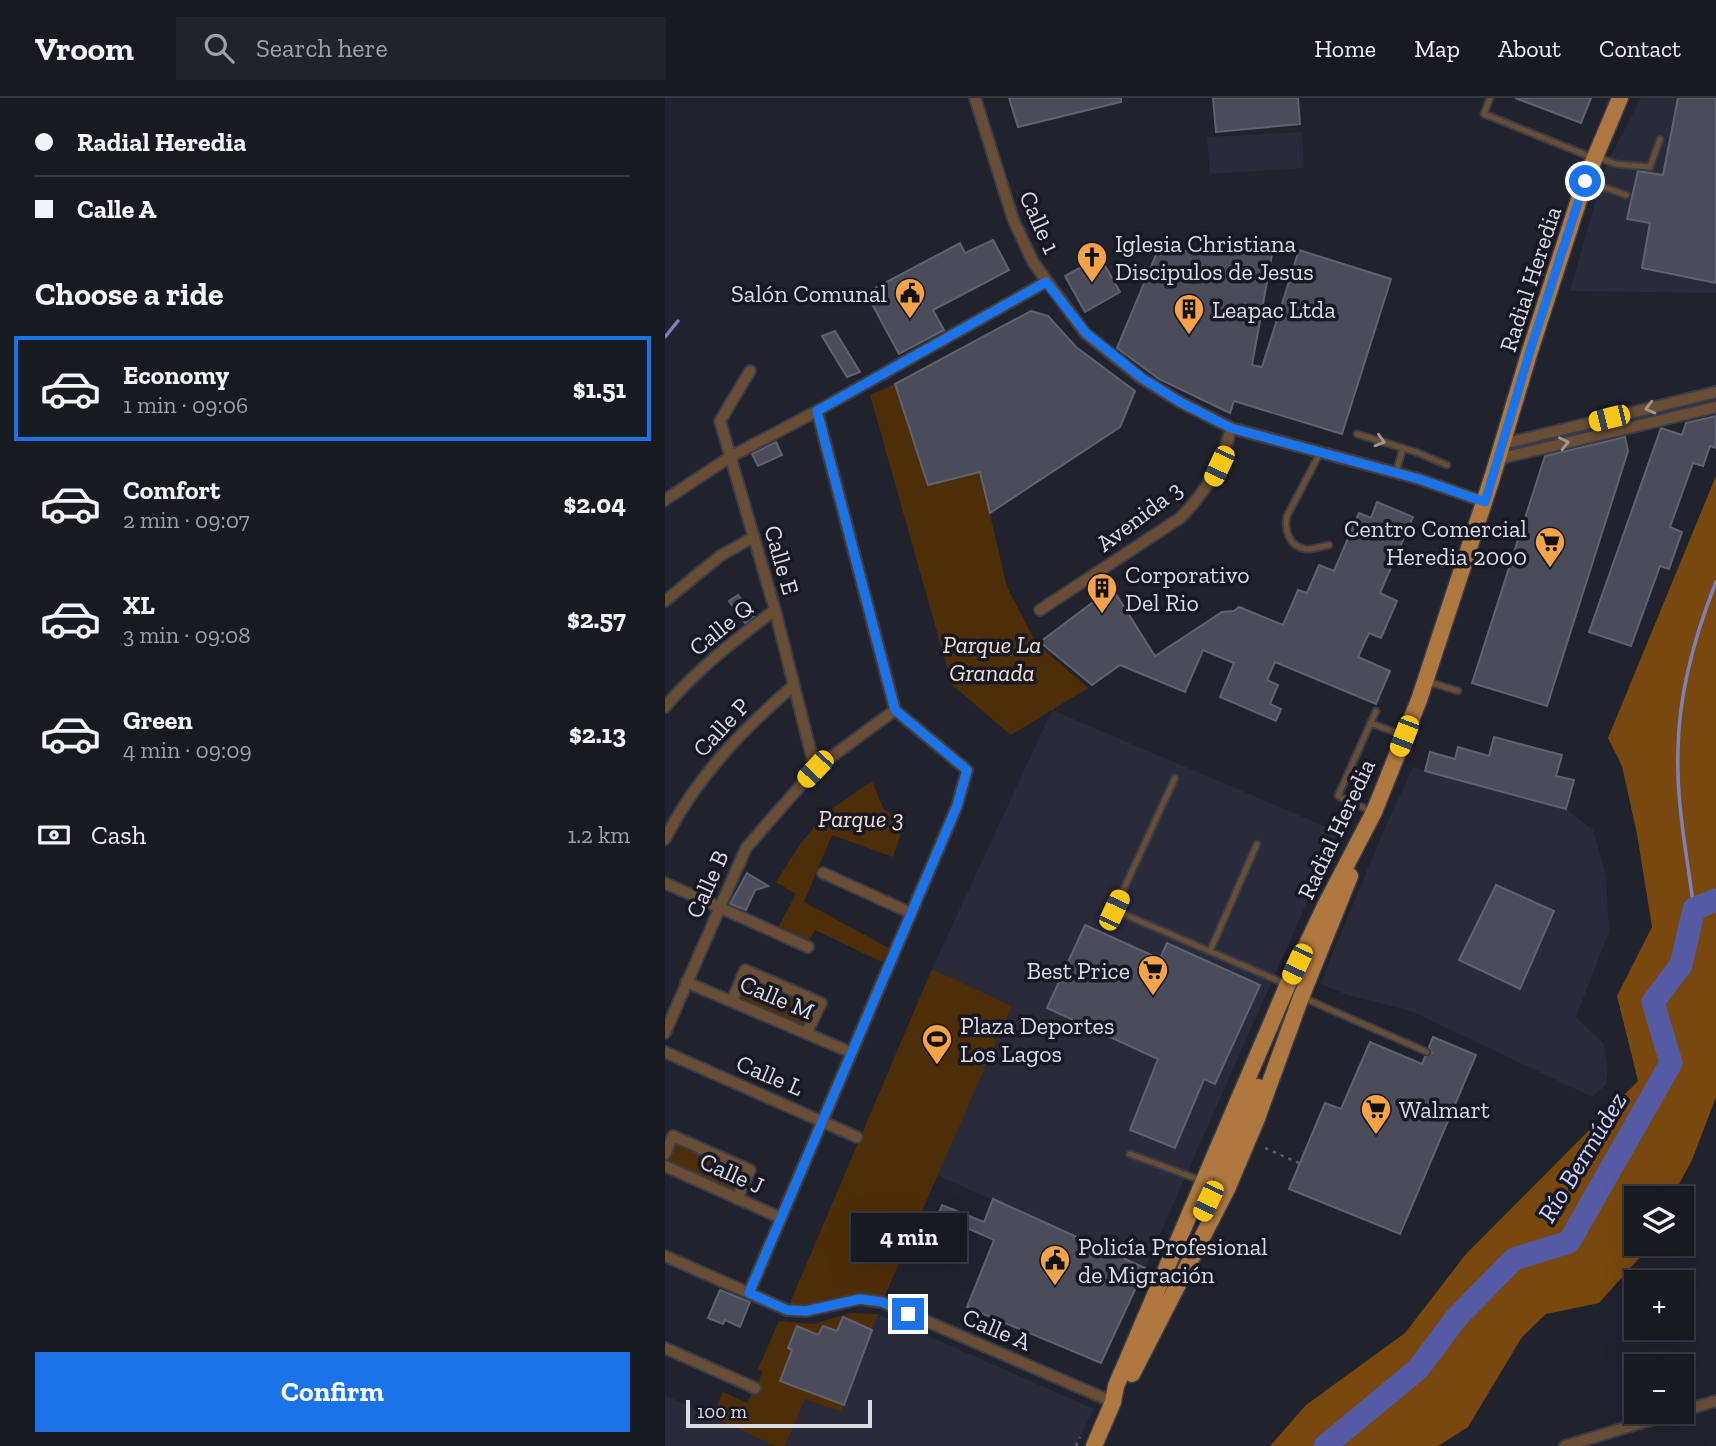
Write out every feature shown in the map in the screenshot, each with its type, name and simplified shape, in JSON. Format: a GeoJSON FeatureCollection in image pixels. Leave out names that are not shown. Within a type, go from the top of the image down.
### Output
{"type":"FeatureCollection","features":[{"type":"Feature","properties":{"kind":"main road","name":"Radial Heredia"},"geometry":{"type":"LineString","coordinates":[[1087,1441],[1113,1402],[1116,1386],[1288,984],[1374,812],[1426,681],[1585,181],[1620,98]]}},
{"type":"Feature","properties":{"kind":"main road"},"geometry":{"type":"LineString","coordinates":[[1113,1402],[1124,1390],[1228,1187],[1256,1121],[1301,997],[1374,812]]}},
{"type":"Feature","properties":{"kind":"main road"},"geometry":{"type":"LineString","coordinates":[[1228,1187],[1222,1178],[1223,1167],[1261,1081],[1276,1035],[1288,984]]}},
{"type":"Feature","properties":{"kind":"main road"},"geometry":{"type":"LineString","coordinates":[[1122,1372],[1158,1308],[1208,1201],[1221,1189],[1228,1187]]}},
{"type":"Feature","properties":{"kind":"street","name":"Calle 1"},"geometry":{"type":"LineString","coordinates":[[975,98],[1013,219],[1033,262],[1086,333],[1132,370],[1180,402],[1231,428],[1396,473],[1485,502]]}},
{"type":"Feature","properties":{"kind":"street"},"geometry":{"type":"LineString","coordinates":[[665,500],[730,457],[1046,282]]}},
{"type":"Feature","properties":{"kind":"street","name":"Calle E"},"geometry":{"type":"LineString","coordinates":[[750,370],[720,421],[775,610],[815,769]]}},
{"type":"Feature","properties":{"kind":"street"},"geometry":{"type":"LineString","coordinates":[[1500,452],[1716,392]]}},
{"type":"Feature","properties":{"kind":"street"},"geometry":{"type":"LineString","coordinates":[[1500,452],[1716,407]]}},
{"type":"Feature","properties":{"kind":"street"},"geometry":{"type":"LineString","coordinates":[[749,1293],[957,806],[967,770],[895,710],[817,411]]}},
{"type":"Feature","properties":{"kind":"street","name":"Avenida 3"},"geometry":{"type":"LineString","coordinates":[[1040,610],[1179,518],[1199,499],[1211,483],[1226,448],[1231,428]]}},
{"type":"Feature","properties":{"kind":"street"},"geometry":{"type":"LineString","coordinates":[[665,601],[720,556],[754,537]]}},
{"type":"Feature","properties":{"kind":"street","name":"Calle Q"},"geometry":{"type":"LineString","coordinates":[[665,707],[687,681],[723,649],[775,610]]}},
{"type":"Feature","properties":{"kind":"street","name":"Calle P"},"geometry":{"type":"LineString","coordinates":[[665,839],[677,814],[734,740],[793,686]]}},
{"type":"Feature","properties":{"kind":"street","name":"Calle B"},"geometry":{"type":"LineString","coordinates":[[665,1033],[746,848],[815,769],[895,710]]}},
{"type":"Feature","properties":{"kind":"street"},"geometry":{"type":"LineString","coordinates":[[824,873],[911,913]]}},
{"type":"Feature","properties":{"kind":"street"},"geometry":{"type":"LineString","coordinates":[[665,883],[808,947]]}},
{"type":"Feature","properties":{"kind":"street"},"geometry":{"type":"LineString","coordinates":[[732,1001],[745,970],[821,1003],[807,1032]]}},
{"type":"Feature","properties":{"kind":"street","name":"Calle M"},"geometry":{"type":"LineString","coordinates":[[686,982],[850,1052]]}},
{"type":"Feature","properties":{"kind":"street","name":"Calle L"},"geometry":{"type":"LineString","coordinates":[[665,1052],[857,1137]]}},
{"type":"Feature","properties":{"kind":"street"},"geometry":{"type":"LineString","coordinates":[[665,1154],[673,1136],[750,1170],[737,1199]]}},
{"type":"Feature","properties":{"kind":"street","name":"Calle J"},"geometry":{"type":"LineString","coordinates":[[665,1166],[781,1218]]}},
{"type":"Feature","properties":{"kind":"street","name":"Calle A"},"geometry":{"type":"LineString","coordinates":[[665,1258],[787,1310],[806,1311],[860,1299],[882,1302],[1113,1402]]}},
{"type":"Feature","properties":{"kind":"street"},"geometry":{"type":"LineString","coordinates":[[665,1348],[755,1388]]}},
{"type":"Feature","properties":{"kind":"street"},"geometry":{"type":"LineString","coordinates":[[1694,1408],[1716,1401]]}},
{"type":"Feature","properties":{"kind":"street"},"geometry":{"type":"LineString","coordinates":[[1565,1446],[1639,1424]]}},
{"type":"Feature","properties":{"kind":"lane"},"geometry":{"type":"LineString","coordinates":[[1490,98],[1483,114],[1616,164],[1650,167],[1660,139]]}},
{"type":"Feature","properties":{"kind":"lane"},"geometry":{"type":"LineString","coordinates":[[1585,181],[1626,195]]}},
{"type":"Feature","properties":{"kind":"lane"},"geometry":{"type":"LineString","coordinates":[[1357,434],[1447,465]]}},
{"type":"Feature","properties":{"kind":"lane"},"geometry":{"type":"LineString","coordinates":[[1396,473],[1403,448]]}},
{"type":"Feature","properties":{"kind":"lane"},"geometry":{"type":"LineString","coordinates":[[1320,453],[1287,516],[1285,526],[1294,544],[1306,550],[1329,545]]}},
{"type":"Feature","properties":{"kind":"lane"},"geometry":{"type":"LineString","coordinates":[[1426,681],[1458,691]]}},
{"type":"Feature","properties":{"kind":"lane"},"geometry":{"type":"LineString","coordinates":[[1374,812],[1338,796],[1376,711]]}},
{"type":"Feature","properties":{"kind":"lane"},"geometry":{"type":"LineString","coordinates":[[1370,723],[1404,736]]}},
{"type":"Feature","properties":{"kind":"lane"},"geometry":{"type":"LineString","coordinates":[[1175,778],[1114,910],[1288,984]]}},
{"type":"Feature","properties":{"kind":"lane"},"geometry":{"type":"LineString","coordinates":[[1210,951],[1257,844]]}},
{"type":"Feature","properties":{"kind":"lane"},"geometry":{"type":"LineString","coordinates":[[1301,997],[1427,1052]]}},
{"type":"Feature","properties":{"kind":"lane"},"geometry":{"type":"LineString","coordinates":[[1131,1154],[1205,1182]]}},
{"type":"Feature","properties":{"kind":"path"},"geometry":{"type":"LineString","coordinates":[[1265,1148],[1299,1163]]}},
{"type":"Feature","properties":{"kind":"path"},"geometry":{"type":"LineString","coordinates":[[1076,1446],[1087,1441]]}},
{"type":"Feature","properties":{"kind":"shaded area"},"geometry":{"type":"Polygon","coordinates":[[[1641,98],[1716,98],[1716,293],[1570,291],[1606,165],[1641,98]]]}},
{"type":"Feature","properties":{"kind":"shaded area"},"geometry":{"type":"Polygon","coordinates":[[[1302,132],[1304,168],[1210,174],[1207,137],[1302,132]]]}},
{"type":"Feature","properties":{"kind":"shaded area"},"geometry":{"type":"Polygon","coordinates":[[[1716,476],[1716,1097],[1692,1160],[1678,1186],[1624,1186],[1624,1256],[1641,1256],[1629,1270],[1624,1270],[1624,1275],[1599,1303],[1546,1314],[1522,1337],[1468,1427],[1438,1446],[1270,1446],[1306,1405],[1405,1333],[1466,1254],[1638,1081],[1617,996],[1652,927],[1637,834],[1622,766],[1608,738],[1716,476]]]}},
{"type":"Feature","properties":{"kind":"shaded area"},"geometry":{"type":"Polygon","coordinates":[[[1052,710],[1338,832],[1145,1268],[937,1175],[1012,1006],[932,969],[1052,710]]]}},
{"type":"Feature","properties":{"kind":"shaded area"},"geometry":{"type":"Polygon","coordinates":[[[1413,767],[1566,809],[1593,830],[1606,876],[1609,932],[1576,1017],[1604,1044],[1608,1070],[1606,1085],[1592,1097],[1411,1011],[1348,995],[1320,984],[1413,767]]]}},
{"type":"Feature","properties":{"kind":"shaded area"},"geometry":{"type":"Polygon","coordinates":[[[878,1314],[1094,1409],[1075,1446],[785,1446],[805,1398],[841,1412],[878,1314]]]}},
{"type":"Feature","properties":{"kind":"shaded area"},"geometry":{"type":"Polygon","coordinates":[[[665,1395],[712,1417],[775,1446],[665,1446],[665,1395]]]}},
{"type":"Feature","properties":{"kind":"green space","name":"Parque La Granada"},"geometry":{"type":"Polygon","coordinates":[[[895,384],[961,476],[980,472],[1007,587],[1036,643],[1088,688],[1011,735],[952,685],[870,395],[895,384]]]}},
{"type":"Feature","properties":{"kind":"green space","name":"Parque 3"},"geometry":{"type":"Polygon","coordinates":[[[872,781],[884,810],[905,821],[893,857],[832,835],[804,902],[889,948],[882,962],[815,930],[809,940],[779,926],[796,894],[776,882],[801,843],[826,813],[872,781]]]}},
{"type":"Feature","properties":{"kind":"green space"},"geometry":{"type":"Polygon","coordinates":[[[932,969],[1012,1006],[882,1302],[787,1310],[932,969]]]}},
{"type":"Feature","properties":{"kind":"green space"},"geometry":{"type":"Polygon","coordinates":[[[746,973],[815,1005],[805,1031],[732,1001],[746,973]]]}},
{"type":"Feature","properties":{"kind":"green space"},"geometry":{"type":"Polygon","coordinates":[[[677,1141],[743,1171],[734,1190],[668,1161],[677,1141]]]}},
{"type":"Feature","properties":{"kind":"green space"},"geometry":{"type":"Polygon","coordinates":[[[850,1313],[878,1314],[872,1330],[843,1318],[837,1331],[823,1326],[811,1353],[844,1405],[841,1412],[805,1399],[785,1446],[775,1446],[712,1417],[723,1392],[747,1403],[763,1372],[758,1369],[779,1321],[814,1324],[850,1313]],[[797,1327],[788,1348],[792,1350],[780,1380],[798,1388],[807,1367],[810,1332],[797,1327]]]}},
{"type":"Feature","properties":{"kind":"building"},"geometry":{"type":"Polygon","coordinates":[[[1009,98],[1121,98],[1121,102],[1018,127],[1009,98]]]}},
{"type":"Feature","properties":{"kind":"building"},"geometry":{"type":"Polygon","coordinates":[[[1213,98],[1298,98],[1300,124],[1216,132],[1213,98]]]}},
{"type":"Feature","properties":{"kind":"building"},"geometry":{"type":"Polygon","coordinates":[[[1515,98],[1591,98],[1581,123],[1515,98]]]}},
{"type":"Feature","properties":{"kind":"building"},"geometry":{"type":"Polygon","coordinates":[[[1678,98],[1716,98],[1716,283],[1642,268],[1650,223],[1627,219],[1638,171],[1663,175],[1678,98]]]}},
{"type":"Feature","properties":{"kind":"building"},"geometry":{"type":"Polygon","coordinates":[[[993,240],[1009,270],[933,310],[944,330],[899,354],[866,293],[960,243],[965,253],[993,240]]]}},
{"type":"Feature","properties":{"kind":"building"},"geometry":{"type":"Polygon","coordinates":[[[1158,250],[1272,254],[1252,365],[1262,367],[1299,250],[1391,279],[1342,434],[1234,401],[1230,413],[1159,379],[1117,348],[1158,250]]]}},
{"type":"Feature","properties":{"kind":"building","name":"Iglesia Christiana Discipulos de Jesus"},"geometry":{"type":"Polygon","coordinates":[[[1100,257],[1120,292],[1085,312],[1065,276],[1100,257]]]}},
{"type":"Feature","properties":{"kind":"building"},"geometry":{"type":"Polygon","coordinates":[[[1031,311],[1048,316],[1076,347],[1135,391],[1120,427],[990,513],[980,472],[928,485],[895,384],[1031,311]]]}},
{"type":"Feature","properties":{"kind":"building"},"geometry":{"type":"Polygon","coordinates":[[[835,331],[860,372],[847,377],[822,336],[835,331]]]}},
{"type":"Feature","properties":{"kind":"building"},"geometry":{"type":"Polygon","coordinates":[[[1716,416],[1716,448],[1710,446],[1703,466],[1693,463],[1670,527],[1682,532],[1669,569],[1660,566],[1631,646],[1589,632],[1661,428],[1682,435],[1686,423],[1716,416]]]}},
{"type":"Feature","properties":{"kind":"building","name":"Centro Comercial Heredia 2000"},"geometry":{"type":"Polygon","coordinates":[[[1625,437],[1628,451],[1547,706],[1472,683],[1545,456],[1625,437]]]}},
{"type":"Feature","properties":{"kind":"building"},"geometry":{"type":"Polygon","coordinates":[[[776,442],[782,455],[758,466],[752,454],[776,442]]]}},
{"type":"Feature","properties":{"kind":"building"},"geometry":{"type":"Polygon","coordinates":[[[1377,502],[1413,517],[1380,593],[1397,601],[1381,638],[1369,633],[1358,657],[1390,671],[1376,704],[1275,662],[1267,680],[1278,685],[1270,704],[1281,709],[1276,721],[1220,697],[1234,663],[1203,650],[1185,692],[1120,665],[1092,685],[1040,642],[1112,588],[1155,656],[1222,612],[1234,611],[1239,607],[1283,625],[1298,590],[1307,593],[1319,565],[1334,571],[1359,513],[1371,518],[1377,502]]]}},
{"type":"Feature","properties":{"kind":"building"},"geometry":{"type":"Polygon","coordinates":[[[738,595],[754,616],[745,623],[729,601],[738,595]]]}},
{"type":"Feature","properties":{"kind":"building"},"geometry":{"type":"Polygon","coordinates":[[[1494,737],[1562,755],[1556,776],[1574,780],[1566,809],[1425,771],[1430,752],[1455,759],[1458,747],[1489,756],[1494,737]]]}},
{"type":"Feature","properties":{"kind":"building"},"geometry":{"type":"Polygon","coordinates":[[[747,873],[768,886],[755,890],[746,910],[730,904],[747,873]]]}},
{"type":"Feature","properties":{"kind":"building"},"geometry":{"type":"Polygon","coordinates":[[[1496,885],[1554,911],[1520,989],[1459,960],[1496,885]]]}},
{"type":"Feature","properties":{"kind":"building","name":"Best Price"},"geometry":{"type":"Polygon","coordinates":[[[1085,925],[1160,959],[1167,943],[1260,985],[1215,1084],[1204,1079],[1175,1148],[1130,1130],[1158,1059],[1047,1008],[1085,925]]]}},
{"type":"Feature","properties":{"kind":"building","name":"Walmart"},"geometry":{"type":"Polygon","coordinates":[[[1433,1037],[1476,1055],[1400,1234],[1289,1189],[1325,1103],[1341,1109],[1370,1042],[1422,1064],[1425,1057],[1432,1053],[1429,1047],[1433,1037]]]}},
{"type":"Feature","properties":{"kind":"building","name":"Policía Profesional de Migración"},"geometry":{"type":"Polygon","coordinates":[[[993,1199],[1145,1268],[1101,1363],[967,1307],[994,1240],[938,1215],[942,1205],[984,1222],[993,1199]]]}},
{"type":"Feature","properties":{"kind":"building"},"geometry":{"type":"Polygon","coordinates":[[[720,1290],[750,1302],[740,1327],[725,1320],[723,1324],[708,1318],[720,1290]]]}},
{"type":"Feature","properties":{"kind":"building"},"geometry":{"type":"Polygon","coordinates":[[[843,1317],[872,1330],[844,1405],[780,1381],[792,1350],[788,1348],[797,1326],[818,1335],[823,1326],[837,1331],[843,1317]]]}},
{"type":"Feature","properties":{"kind":"waterway"},"geometry":{"type":"LineString","coordinates":[[665,337],[678,321]]}},
{"type":"Feature","properties":{"kind":"waterway"},"geometry":{"type":"LineString","coordinates":[[1694,909],[1679,789],[1679,727],[1689,664],[1716,582]]}},
{"type":"Feature","properties":{"kind":"waterway","name":"Río Bermúdez"},"geometry":{"type":"LineString","coordinates":[[1325,1446],[1418,1369],[1457,1317],[1514,1259],[1569,1242],[1671,1063],[1653,1002],[1681,965],[1694,909],[1716,900]]}},
{"type":"Feature","properties":{"kind":"place","name":"Iglesia Christiana Discipulos de Jesus"},"geometry":{"type":"Point","coordinates":[1092,284]}},
{"type":"Feature","properties":{"kind":"place","name":"Salón Comunal"},"geometry":{"type":"Point","coordinates":[910,320]}},
{"type":"Feature","properties":{"kind":"place","name":"Leapac Ltda"},"geometry":{"type":"Point","coordinates":[1189,336]}},
{"type":"Feature","properties":{"kind":"place","name":"Centro Comercial Heredia 2000"},"geometry":{"type":"Point","coordinates":[1550,569]}},
{"type":"Feature","properties":{"kind":"place","name":"Corporativo Del Rio"},"geometry":{"type":"Point","coordinates":[1102,615]}},
{"type":"Feature","properties":{"kind":"place","name":"Best Price"},"geometry":{"type":"Point","coordinates":[1153,997]}},
{"type":"Feature","properties":{"kind":"place","name":"Plaza Deportes Los Lagos"},"geometry":{"type":"Point","coordinates":[937,1066]}},
{"type":"Feature","properties":{"kind":"place","name":"Walmart"},"geometry":{"type":"Point","coordinates":[1376,1136]}},
{"type":"Feature","properties":{"kind":"place","name":"Policía Profesional de Migración"},"geometry":{"type":"Point","coordinates":[1055,1287]}},
{"type":"Feature","properties":{"kind":"route"},"geometry":{"type":"LineString","coordinates":[[908,1314],[882,1302],[860,1299],[806,1311],[787,1310],[749,1293],[957,806],[967,770],[895,710],[817,411],[1046,282],[1086,333],[1142,378],[1180,402],[1231,428],[1419,479],[1485,502],[1585,181]]}}]}
